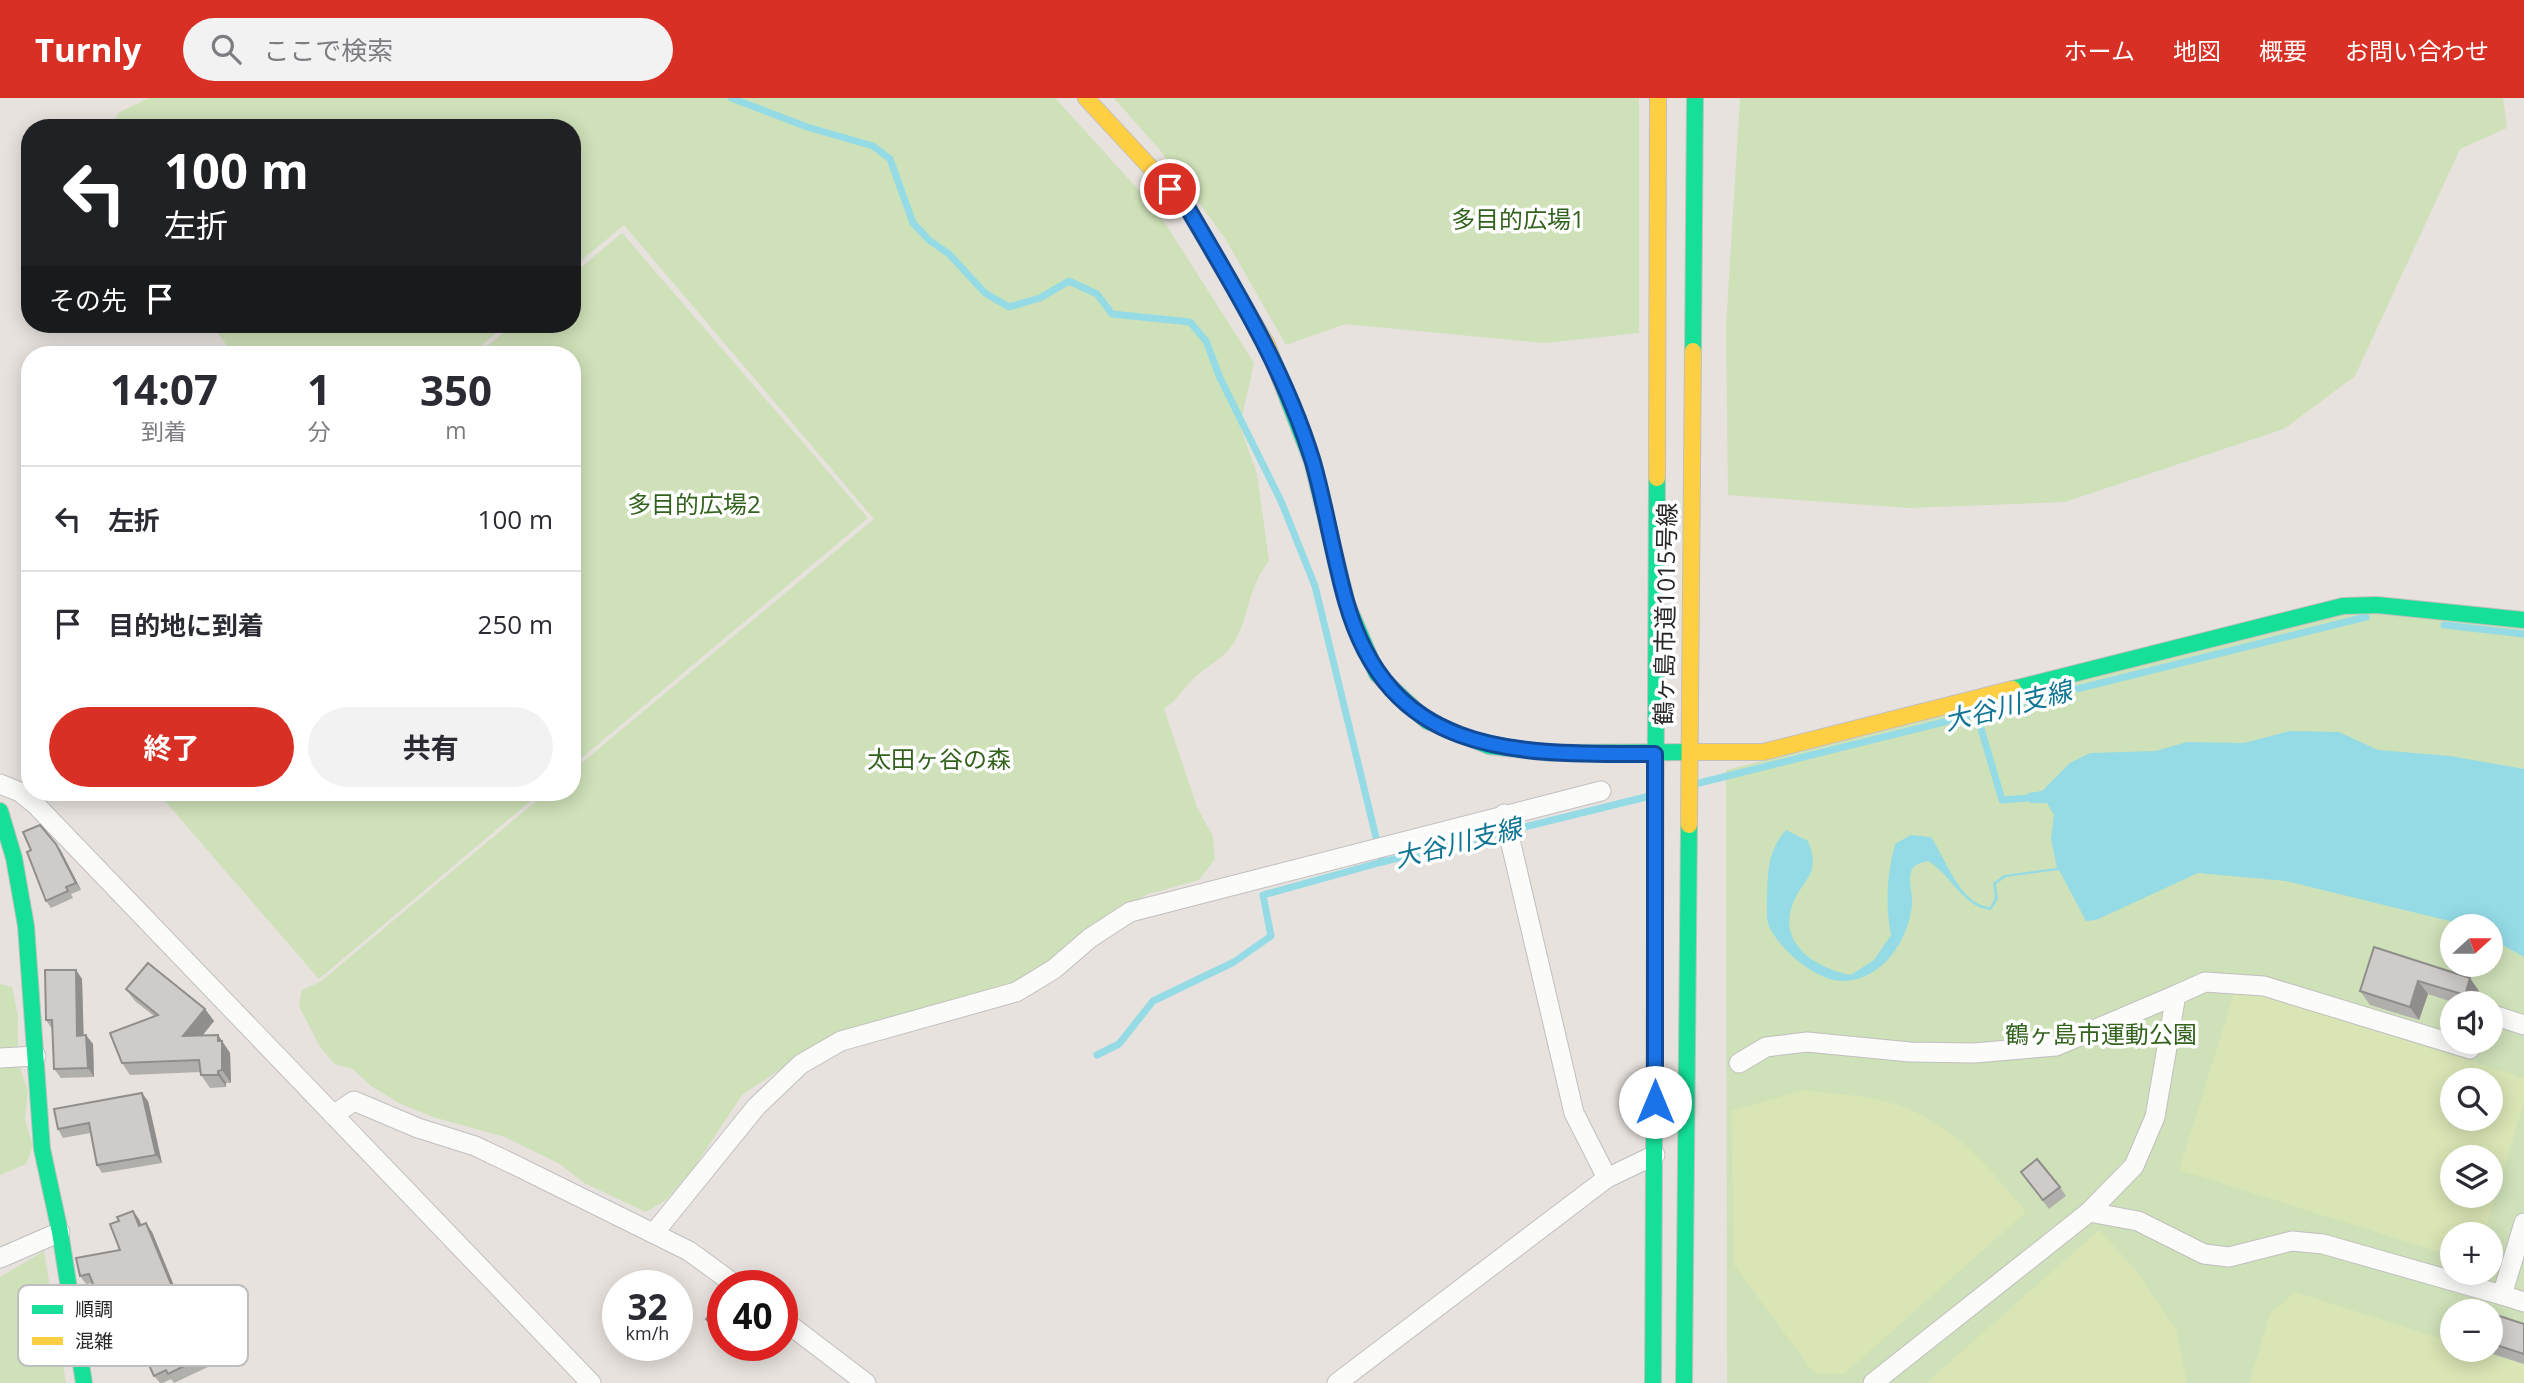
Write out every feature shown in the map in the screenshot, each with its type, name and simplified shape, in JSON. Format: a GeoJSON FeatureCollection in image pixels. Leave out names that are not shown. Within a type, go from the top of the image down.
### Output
{"type":"FeatureCollection","features":[{"type":"Feature","properties":{"kind":"street"},"geometry":{"type":"LineString","coordinates":[[1086,98],[1187,207],[1267,345],[1312,461],[1347,604],[1377,674],[1427,721],[1489,746],[1551,753],[1687,755],[1763,752],[2343,606],[2377,605],[2524,620]]}},
{"type":"Feature","properties":{"kind":"street","name":"鶴ヶ島市道1015号線"},"geometry":{"type":"LineString","coordinates":[[1653,1383],[1658,98]]}},
{"type":"Feature","properties":{"kind":"street","name":"鶴ヶ島市道1015号線"},"geometry":{"type":"LineString","coordinates":[[1684,1383],[1687,755],[1695,98]]}},
{"type":"Feature","properties":{"kind":"street"},"geometry":{"type":"LineString","coordinates":[[0,784],[21,793]]}},
{"type":"Feature","properties":{"kind":"street"},"geometry":{"type":"LineString","coordinates":[[654,1233],[756,1107],[801,1064],[841,1041],[1016,992],[1054,969],[1090,938],[1130,912],[1601,791]]}},
{"type":"Feature","properties":{"kind":"street"},"geometry":{"type":"LineString","coordinates":[[31,801],[591,1383]]}},
{"type":"Feature","properties":{"kind":"street"},"geometry":{"type":"LineString","coordinates":[[0,811],[14,858],[26,926],[42,1149],[68,1285]]}},
{"type":"Feature","properties":{"kind":"street"},"geometry":{"type":"LineString","coordinates":[[1504,814],[1573,1113],[1607,1178]]}},
{"type":"Feature","properties":{"kind":"street"},"geometry":{"type":"LineString","coordinates":[[1739,1063],[1766,1048],[1807,1042],[1910,1052],[1973,1053],[2056,1046],[2205,982],[2264,986],[2440,1040]]}},
{"type":"Feature","properties":{"kind":"street"},"geometry":{"type":"LineString","coordinates":[[1874,1383],[2089,1212],[2134,1166],[2155,1117],[2176,995]]}},
{"type":"Feature","properties":{"kind":"street"},"geometry":{"type":"LineString","coordinates":[[2503,1018],[2524,1025]]}},
{"type":"Feature","properties":{"kind":"street"},"geometry":{"type":"LineString","coordinates":[[0,1058],[36,1056]]}},
{"type":"Feature","properties":{"kind":"street"},"geometry":{"type":"LineString","coordinates":[[333,1115],[354,1101],[418,1128],[475,1146],[689,1251],[715,1270]]}},
{"type":"Feature","properties":{"kind":"street"},"geometry":{"type":"LineString","coordinates":[[1337,1383],[1607,1178],[1655,1156]]}},
{"type":"Feature","properties":{"kind":"street"},"geometry":{"type":"LineString","coordinates":[[2089,1212],[2138,1221],[2204,1254],[2229,1257],[2292,1241],[2323,1244],[2524,1302]]}},
{"type":"Feature","properties":{"kind":"street"},"geometry":{"type":"LineString","coordinates":[[2502,1295],[2524,1223]]}},
{"type":"Feature","properties":{"kind":"street"},"geometry":{"type":"LineString","coordinates":[[0,1258],[60,1232]]}},
{"type":"Feature","properties":{"kind":"street"},"geometry":{"type":"LineString","coordinates":[[798,1331],[866,1383]]}},
{"type":"Feature","properties":{"kind":"green space","name":"太田ヶ谷の森"},"geometry":{"type":"Polygon","coordinates":[[[149,98],[1055,98],[1156,209],[1254,363],[1240,426],[1257,474],[1269,561],[1257,581],[1240,632],[1231,647],[1194,678],[1164,709],[1197,807],[1213,837],[1215,859],[1199,880],[1148,894],[1108,917],[1020,984],[809,1050],[742,1095],[693,1169],[666,1200],[646,1212],[584,1183],[560,1164],[505,1137],[433,1117],[401,1104],[371,1086],[353,1069],[335,1064],[320,1047],[299,1006],[302,990],[320,982],[536,801],[581,801],[581,763],[874,519],[624,225],[581,261],[581,119],[115,119],[120,112],[149,98]]]}},
{"type":"Feature","properties":{"kind":"green space","name":"多目的広場1"},"geometry":{"type":"Polygon","coordinates":[[[1114,98],[1639,98],[1639,333],[1545,343],[1345,324],[1286,345],[1225,238],[1159,149],[1114,98]]]}},
{"type":"Feature","properties":{"kind":"green space"},"geometry":{"type":"Polygon","coordinates":[[[1740,98],[2503,98],[2507,128],[2460,149],[2355,376],[2284,429],[2065,502],[1909,508],[1728,495],[1726,327],[1740,98]]]}},
{"type":"Feature","properties":{"kind":"green space","name":"多目的広場2"},"geometry":{"type":"Polygon","coordinates":[[[622,233],[868,518],[581,758],[581,346],[488,346],[503,333],[581,333],[581,267],[622,233]]]}},
{"type":"Feature","properties":{"kind":"green space"},"geometry":{"type":"Polygon","coordinates":[[[218,333],[496,333],[481,346],[227,346],[218,333]]]}},
{"type":"Feature","properties":{"kind":"green space","name":"鶴ヶ島市運動公園"},"geometry":{"type":"Polygon","coordinates":[[[2367,608],[2524,620],[2524,1383],[1727,1383],[1726,770],[2367,608]]]}},
{"type":"Feature","properties":{"kind":"green space"},"geometry":{"type":"Polygon","coordinates":[[[165,801],[530,801],[319,979],[165,801]]]}},
{"type":"Feature","properties":{"kind":"green space"},"geometry":{"type":"Polygon","coordinates":[[[0,984],[12,987],[18,1016],[18,1048],[0,1052],[0,984]]]}},
{"type":"Feature","properties":{"kind":"green space"},"geometry":{"type":"Polygon","coordinates":[[[2236,987],[2440,1051],[2440,1054],[2492,1068],[2440,1068],[2440,1131],[2503,1131],[2503,1071],[2524,1078],[2524,1103],[2503,1172],[2503,1145],[2440,1145],[2440,1208],[2492,1208],[2488,1222],[2440,1222],[2440,1252],[2179,1170],[2236,987]]]}},
{"type":"Feature","properties":{"kind":"green space"},"geometry":{"type":"Polygon","coordinates":[[[0,1065],[20,1068],[28,1091],[25,1119],[33,1146],[26,1164],[0,1175],[0,1065]]]}},
{"type":"Feature","properties":{"kind":"green space"},"geometry":{"type":"Polygon","coordinates":[[[1803,1090],[1884,1101],[1928,1118],[1964,1144],[2026,1212],[1844,1374],[1814,1373],[1734,1265],[1731,1111],[1803,1090]]]}},
{"type":"Feature","properties":{"kind":"green space"},"geometry":{"type":"Polygon","coordinates":[[[2099,1230],[2136,1270],[2176,1329],[2187,1383],[1926,1383],[2099,1230]]]}},
{"type":"Feature","properties":{"kind":"green space"},"geometry":{"type":"Polygon","coordinates":[[[44,1251],[50,1285],[18,1285],[18,1366],[63,1366],[66,1383],[0,1383],[0,1277],[44,1251]]]}},
{"type":"Feature","properties":{"kind":"green space"},"geometry":{"type":"Polygon","coordinates":[[[2295,1292],[2440,1338],[2440,1362],[2503,1362],[2503,1358],[2524,1365],[2524,1383],[2249,1383],[2270,1314],[2295,1292]]]}},
{"type":"Feature","properties":{"kind":"water"},"geometry":{"type":"Polygon","coordinates":[[[2290,731],[2339,732],[2378,750],[2450,756],[2524,769],[2524,957],[2503,945],[2503,914],[2440,914],[2440,919],[2286,881],[2198,873],[2096,920],[2086,921],[2059,870],[2006,877],[1996,884],[1998,899],[1991,910],[1981,908],[1965,897],[1928,861],[1912,869],[1910,918],[1899,944],[1881,966],[1858,979],[1833,980],[1811,970],[1790,954],[1769,926],[1767,910],[1770,863],[1775,846],[1786,830],[1808,841],[1813,862],[1812,870],[1792,906],[1789,920],[1791,933],[1796,944],[1815,961],[1851,975],[1874,960],[1891,935],[1888,900],[1895,844],[1911,835],[1931,837],[1962,890],[1979,904],[1990,907],[1995,898],[1993,883],[2004,875],[2057,868],[2051,839],[2054,815],[2047,803],[2030,803],[2028,793],[2042,791],[2070,763],[2090,753],[2156,751],[2187,742],[2244,743],[2290,731]]]}},
{"type":"Feature","properties":{"kind":"building"},"geometry":{"type":"Polygon","coordinates":[[[40,825],[56,844],[76,883],[66,887],[68,891],[46,901],[27,852],[31,850],[23,832],[40,825]]]}},
{"type":"Feature","properties":{"kind":"building"},"geometry":{"type":"Polygon","coordinates":[[[2374,947],[2440,968],[2440,977],[2470,978],[2466,991],[2452,991],[2418,981],[2410,1007],[2360,991],[2374,947]]]}},
{"type":"Feature","properties":{"kind":"building"},"geometry":{"type":"Polygon","coordinates":[[[148,963],[205,1009],[183,1036],[218,1035],[218,1041],[222,1041],[222,1070],[218,1071],[218,1075],[201,1075],[199,1060],[122,1063],[110,1033],[158,1015],[126,989],[148,963]]]}},
{"type":"Feature","properties":{"kind":"building"},"geometry":{"type":"Polygon","coordinates":[[[45,970],[76,970],[77,1036],[86,1035],[88,1068],[54,1069],[52,1020],[46,1020],[45,970]]]}},
{"type":"Feature","properties":{"kind":"building"},"geometry":{"type":"Polygon","coordinates":[[[142,1093],[156,1155],[97,1165],[89,1123],[58,1129],[54,1109],[142,1093]]]}},
{"type":"Feature","properties":{"kind":"building"},"geometry":{"type":"Polygon","coordinates":[[[2037,1159],[2060,1187],[2043,1200],[2021,1172],[2037,1159]]]}},
{"type":"Feature","properties":{"kind":"building"},"geometry":{"type":"Polygon","coordinates":[[[133,1211],[139,1226],[146,1223],[171,1285],[93,1285],[89,1274],[80,1276],[76,1258],[120,1250],[110,1224],[119,1221],[117,1217],[133,1211]]]}},
{"type":"Feature","properties":{"kind":"building"},"geometry":{"type":"Polygon","coordinates":[[[2503,1317],[2524,1324],[2524,1354],[2503,1347],[2503,1317]]]}},
{"type":"Feature","properties":{"kind":"building"},"geometry":{"type":"Polygon","coordinates":[[[149,1366],[184,1366],[168,1374],[166,1370],[154,1376],[149,1366]]]}},
{"type":"Feature","properties":{"kind":"waterway","name":"大谷川支線"},"geometry":{"type":"LineString","coordinates":[[731,98],[807,127],[873,146],[890,159],[913,223],[929,240],[949,254],[985,293],[1009,307],[1040,298],[1069,281],[1097,294],[1112,314],[1190,322],[1206,341],[1220,378],[1281,501],[1315,586],[1382,862],[1650,796]]}},
{"type":"Feature","properties":{"kind":"waterway","name":"大谷川支線"},"geometry":{"type":"LineString","coordinates":[[1695,784],[2366,617]]}},
{"type":"Feature","properties":{"kind":"waterway","name":"大谷川支線"},"geometry":{"type":"LineString","coordinates":[[2444,625],[2524,634]]}},
{"type":"Feature","properties":{"kind":"waterway"},"geometry":{"type":"LineString","coordinates":[[1977,715],[2002,800],[2029,798]]}},
{"type":"Feature","properties":{"kind":"waterway"},"geometry":{"type":"LineString","coordinates":[[1097,1055],[1119,1044],[1153,1001],[1234,962],[1271,936],[1263,895],[1382,862]]}},
{"type":"Feature","properties":{"kind":"traffic: fast"},"geometry":{"type":"LineString","coordinates":[[1693,351],[1695,98]]}},
{"type":"Feature","properties":{"kind":"traffic: fast"},"geometry":{"type":"LineString","coordinates":[[1283,386],[1312,461],[1347,604],[1377,674],[1427,721],[1489,746],[1551,753],[1699,752]]}},
{"type":"Feature","properties":{"kind":"traffic: fast"},"geometry":{"type":"LineString","coordinates":[[1653,1383],[1657,478]]}},
{"type":"Feature","properties":{"kind":"traffic: fast"},"geometry":{"type":"LineString","coordinates":[[2013,689],[2343,606],[2377,605],[2524,620]]}},
{"type":"Feature","properties":{"kind":"traffic: fast"},"geometry":{"type":"LineString","coordinates":[[0,811],[14,858],[26,926],[42,1149],[68,1285]]}},
{"type":"Feature","properties":{"kind":"traffic: fast"},"geometry":{"type":"LineString","coordinates":[[1684,1383],[1689,825]]}},
{"type":"Feature","properties":{"kind":"traffic: fast"},"geometry":{"type":"LineString","coordinates":[[81,1366],[84,1383]]}},
{"type":"Feature","properties":{"kind":"traffic: slow"},"geometry":{"type":"LineString","coordinates":[[1086,98],[1187,207],[1267,345],[1283,386]]}},
{"type":"Feature","properties":{"kind":"traffic: slow"},"geometry":{"type":"LineString","coordinates":[[1657,478],[1658,98]]}},
{"type":"Feature","properties":{"kind":"traffic: slow"},"geometry":{"type":"LineString","coordinates":[[1689,825],[1693,351]]}},
{"type":"Feature","properties":{"kind":"traffic: slow"},"geometry":{"type":"LineString","coordinates":[[1699,752],[1763,752],[2013,689]]}},
{"type":"Feature","properties":{"kind":"route"},"geometry":{"type":"LineString","coordinates":[[1170,189],[1187,207],[1267,345],[1312,461],[1347,604],[1377,674],[1427,721],[1489,746],[1551,753],[1655,754],[1655,1102]]}}]}
